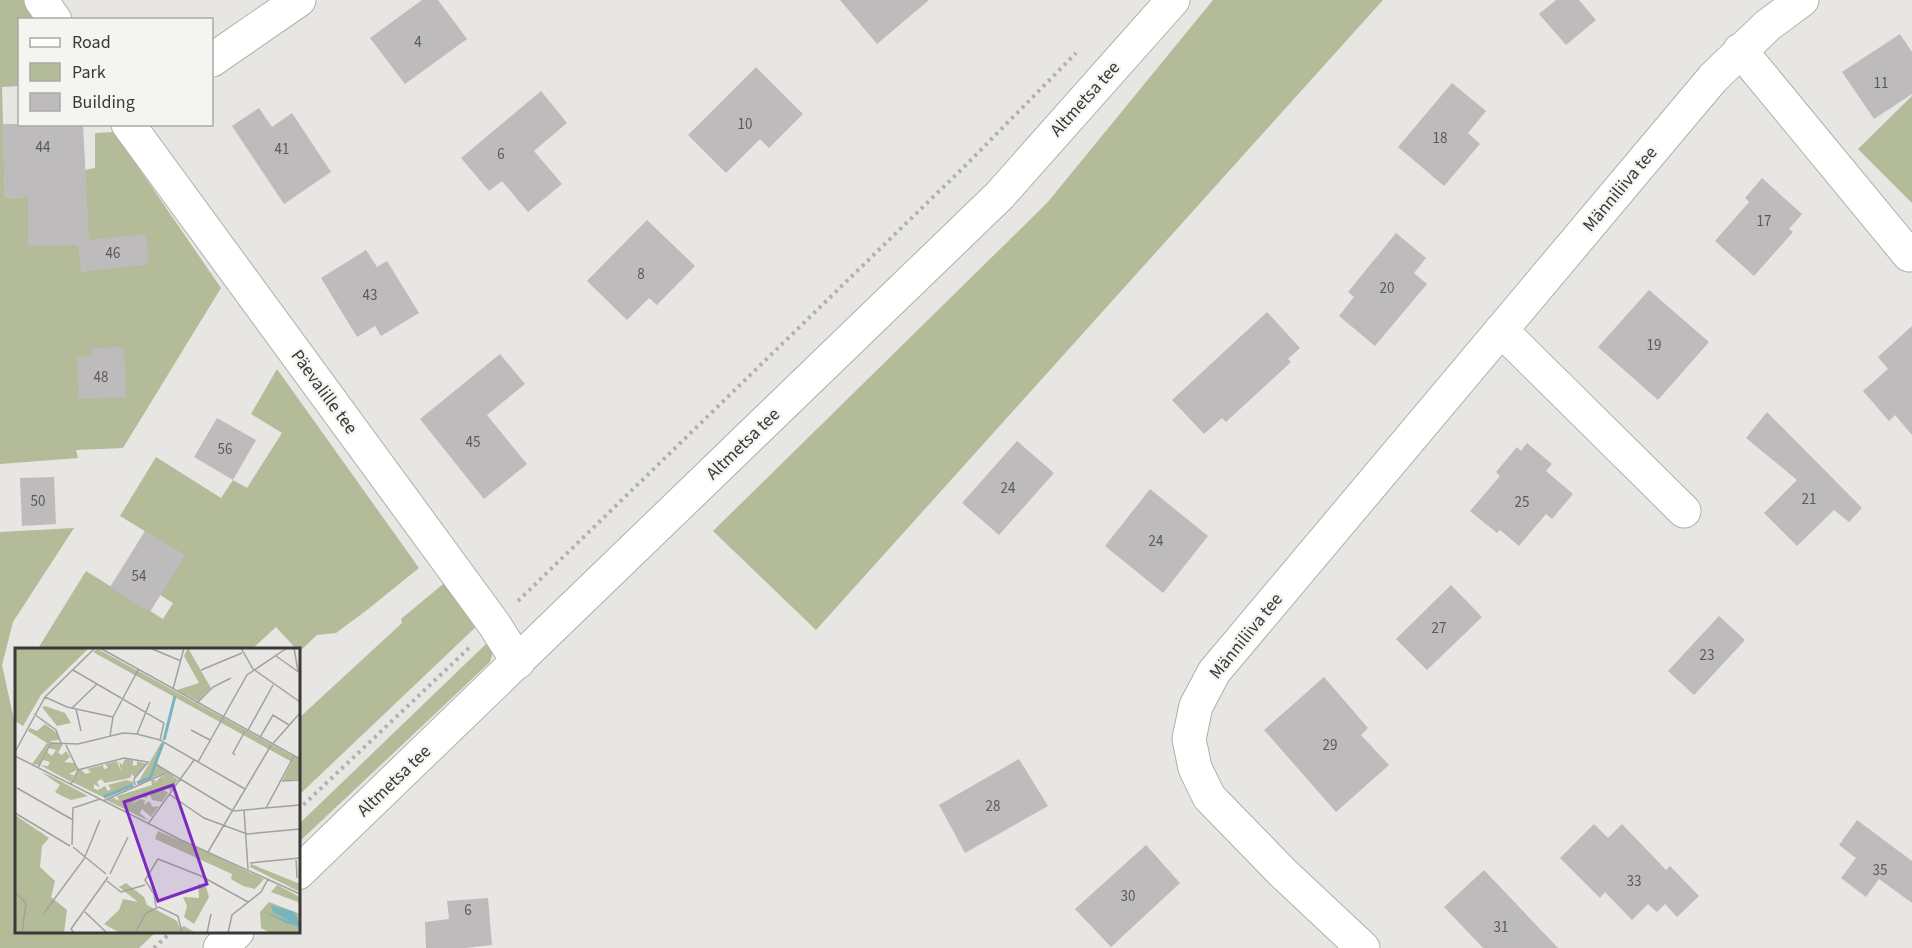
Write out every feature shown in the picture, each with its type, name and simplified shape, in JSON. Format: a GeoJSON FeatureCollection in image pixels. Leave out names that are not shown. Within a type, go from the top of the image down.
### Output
{"type":"FeatureCollection","features":[{"type":"Feature","properties":{"kind":"street"},"geometry":{"type":"LineString","coordinates":[[41,0],[54,18]]}},
{"type":"Feature","properties":{"kind":"street"},"geometry":{"type":"LineString","coordinates":[[213,59],[299,0]]}},
{"type":"Feature","properties":{"kind":"street","name":"Altmetsa tee"},"geometry":{"type":"LineString","coordinates":[[300,871],[1000,195],[1173,0]]}},
{"type":"Feature","properties":{"kind":"street","name":"Männiliiva tee"},"geometry":{"type":"LineString","coordinates":[[1363,948],[1283,873],[1209,797],[1195,768],[1189,739],[1197,706],[1214,672],[1713,78],[1768,25],[1802,0]]}},
{"type":"Feature","properties":{"kind":"street"},"geometry":{"type":"LineString","coordinates":[[1740,50],[1909,255]]}},
{"type":"Feature","properties":{"kind":"street","name":"Päevalille tee"},"geometry":{"type":"LineString","coordinates":[[129,126],[494,624],[518,662]]}},
{"type":"Feature","properties":{"kind":"street"},"geometry":{"type":"LineString","coordinates":[[1501,330],[1684,511]]}},
{"type":"Feature","properties":{"kind":"street"},"geometry":{"type":"LineString","coordinates":[[220,948],[236,933]]}},
{"type":"Feature","properties":{"kind":"path"},"geometry":{"type":"LineString","coordinates":[[300,808],[494,624],[948,183],[1080,50]]}},
{"type":"Feature","properties":{"kind":"path"},"geometry":{"type":"LineString","coordinates":[[154,948],[170,933]]}},
{"type":"Feature","properties":{"kind":"green space"},"geometry":{"type":"Polygon","coordinates":[[[0,0],[33,0],[45,18],[18,18],[18,86],[2,87],[5,198],[86,194],[85,170],[95,168],[95,133],[114,132],[221,288],[123,448],[76,450],[78,458],[0,464],[0,0]]]}},
{"type":"Feature","properties":{"kind":"green space"},"geometry":{"type":"Polygon","coordinates":[[[1213,0],[1383,0],[816,630],[713,531],[1047,203],[1213,0]]]}},
{"type":"Feature","properties":{"kind":"green space"},"geometry":{"type":"Polygon","coordinates":[[[1912,96],[1912,203],[1858,149],[1912,96]]]}},
{"type":"Feature","properties":{"kind":"green space"},"geometry":{"type":"Polygon","coordinates":[[[277,369],[419,568],[336,633],[317,635],[300,651],[300,648],[295,648],[276,627],[253,648],[38,648],[86,571],[163,619],[173,603],[160,595],[184,555],[120,516],[156,457],[221,498],[233,480],[247,488],[282,433],[251,414],[277,369]]]}},
{"type":"Feature","properties":{"kind":"green space"},"geometry":{"type":"Polygon","coordinates":[[[74,528],[13,622],[2,665],[15,724],[15,933],[155,933],[139,948],[0,948],[0,532],[74,528]]]}},
{"type":"Feature","properties":{"kind":"green space"},"geometry":{"type":"Polygon","coordinates":[[[448,580],[480,623],[300,794],[300,717],[402,623],[401,619],[448,580]]]}},
{"type":"Feature","properties":{"kind":"green space"},"geometry":{"type":"Polygon","coordinates":[[[486,644],[493,652],[490,662],[300,841],[300,823],[486,644]]]}},
{"type":"Feature","properties":{"kind":"building"},"geometry":{"type":"Polygon","coordinates":[[[422,0],[438,0],[467,39],[405,84],[370,38],[422,0]]]}},
{"type":"Feature","properties":{"kind":"building"},"geometry":{"type":"Polygon","coordinates":[[[840,0],[929,0],[877,44],[840,0]]]}},
{"type":"Feature","properties":{"kind":"building"},"geometry":{"type":"Polygon","coordinates":[[[1556,0],[1579,0],[1596,20],[1566,45],[1539,14],[1556,0]]]}},
{"type":"Feature","properties":{"kind":"building"},"geometry":{"type":"Polygon","coordinates":[[[1900,34],[1912,52],[1912,94],[1874,119],[1842,72],[1900,34]]]}},
{"type":"Feature","properties":{"kind":"building"},"geometry":{"type":"Polygon","coordinates":[[[756,67],[803,114],[769,148],[760,139],[726,173],[688,135],[756,67]]]}},
{"type":"Feature","properties":{"kind":"building"},"geometry":{"type":"Polygon","coordinates":[[[1452,83],[1486,111],[1468,133],[1480,144],[1444,186],[1398,147],[1452,83]]]}},
{"type":"Feature","properties":{"kind":"building"},"geometry":{"type":"Polygon","coordinates":[[[541,91],[567,123],[534,151],[562,184],[528,212],[502,181],[489,191],[461,158],[541,91]]]}},
{"type":"Feature","properties":{"kind":"building"},"geometry":{"type":"Polygon","coordinates":[[[259,108],[272,127],[292,113],[331,172],[284,204],[232,126],[259,108]]]}},
{"type":"Feature","properties":{"kind":"building"},"geometry":{"type":"Polygon","coordinates":[[[2,124],[83,126],[89,240],[146,234],[149,264],[81,272],[78,245],[28,246],[28,197],[5,198],[2,124]]]}},
{"type":"Feature","properties":{"kind":"building"},"geometry":{"type":"Polygon","coordinates":[[[1762,178],[1802,214],[1789,229],[1793,232],[1754,276],[1715,241],[1749,202],[1745,198],[1762,178]]]}},
{"type":"Feature","properties":{"kind":"building"},"geometry":{"type":"Polygon","coordinates":[[[647,220],[695,266],[657,305],[649,298],[627,320],[587,281],[647,220]]]}},
{"type":"Feature","properties":{"kind":"building"},"geometry":{"type":"Polygon","coordinates":[[[1396,233],[1426,258],[1414,273],[1427,284],[1375,346],[1339,316],[1354,297],[1348,292],[1396,233]]]}},
{"type":"Feature","properties":{"kind":"building"},"geometry":{"type":"Polygon","coordinates":[[[366,250],[377,267],[387,261],[419,313],[381,336],[375,326],[357,337],[321,278],[366,250]]]}},
{"type":"Feature","properties":{"kind":"building"},"geometry":{"type":"Polygon","coordinates":[[[1649,290],[1709,342],[1658,400],[1598,347],[1649,290]]]}},
{"type":"Feature","properties":{"kind":"building"},"geometry":{"type":"Polygon","coordinates":[[[1267,312],[1300,348],[1288,359],[1291,362],[1226,422],[1222,418],[1204,434],[1172,400],[1267,312]]]}},
{"type":"Feature","properties":{"kind":"building"},"geometry":{"type":"Polygon","coordinates":[[[1912,326],[1912,435],[1895,415],[1889,421],[1863,391],[1888,369],[1878,357],[1912,326]]]}},
{"type":"Feature","properties":{"kind":"building"},"geometry":{"type":"Polygon","coordinates":[[[124,347],[126,397],[79,399],[77,357],[91,356],[91,348],[124,347]]]}},
{"type":"Feature","properties":{"kind":"building"},"geometry":{"type":"Polygon","coordinates":[[[500,354],[525,384],[487,415],[527,464],[484,499],[420,419],[500,354]]]}},
{"type":"Feature","properties":{"kind":"building"},"geometry":{"type":"Polygon","coordinates":[[[1767,412],[1862,508],[1849,522],[1834,510],[1797,546],[1764,513],[1797,480],[1746,438],[1767,412]]]}},
{"type":"Feature","properties":{"kind":"building"},"geometry":{"type":"Polygon","coordinates":[[[217,418],[256,440],[233,480],[194,457],[217,418]]]}},
{"type":"Feature","properties":{"kind":"building"},"geometry":{"type":"Polygon","coordinates":[[[1017,441],[1054,473],[999,535],[962,503],[1017,441]]]}},
{"type":"Feature","properties":{"kind":"building"},"geometry":{"type":"Polygon","coordinates":[[[1527,443],[1552,464],[1546,471],[1573,494],[1552,519],[1546,514],[1519,546],[1500,530],[1497,533],[1470,511],[1500,476],[1496,472],[1517,447],[1521,451],[1527,443]]]}},
{"type":"Feature","properties":{"kind":"building"},"geometry":{"type":"Polygon","coordinates":[[[54,477],[56,524],[22,526],[20,478],[54,477]]]}},
{"type":"Feature","properties":{"kind":"building"},"geometry":{"type":"Polygon","coordinates":[[[1150,489],[1208,536],[1163,593],[1105,546],[1150,489]]]}},
{"type":"Feature","properties":{"kind":"building"},"geometry":{"type":"Polygon","coordinates":[[[145,531],[185,555],[150,612],[110,587],[145,531]]]}},
{"type":"Feature","properties":{"kind":"building"},"geometry":{"type":"Polygon","coordinates":[[[1451,585],[1482,617],[1427,670],[1396,639],[1451,585]]]}},
{"type":"Feature","properties":{"kind":"building"},"geometry":{"type":"Polygon","coordinates":[[[1719,616],[1745,640],[1694,695],[1668,671],[1719,616]]]}},
{"type":"Feature","properties":{"kind":"building"},"geometry":{"type":"Polygon","coordinates":[[[1324,677],[1368,728],[1361,735],[1389,765],[1336,812],[1264,730],[1324,677]]]}},
{"type":"Feature","properties":{"kind":"building"},"geometry":{"type":"Polygon","coordinates":[[[1019,759],[1048,806],[965,853],[939,805],[1019,759]]]}},
{"type":"Feature","properties":{"kind":"building"},"geometry":{"type":"Polygon","coordinates":[[[1857,820],[1912,861],[1912,903],[1879,879],[1866,897],[1841,878],[1856,858],[1839,845],[1857,820]]]}},
{"type":"Feature","properties":{"kind":"building"},"geometry":{"type":"Polygon","coordinates":[[[1594,824],[1608,838],[1622,824],[1666,870],[1670,866],[1699,896],[1677,917],[1665,904],[1657,912],[1648,904],[1632,920],[1605,892],[1600,898],[1560,858],[1594,824]]]}},
{"type":"Feature","properties":{"kind":"building"},"geometry":{"type":"Polygon","coordinates":[[[1146,845],[1180,883],[1111,947],[1075,909],[1146,845]]]}},
{"type":"Feature","properties":{"kind":"building"},"geometry":{"type":"Polygon","coordinates":[[[1484,870],[1558,948],[1483,948],[1444,907],[1484,870]]]}},
{"type":"Feature","properties":{"kind":"building"},"geometry":{"type":"Polygon","coordinates":[[[488,898],[492,945],[426,948],[425,922],[449,919],[447,901],[488,898]]]}}]}
